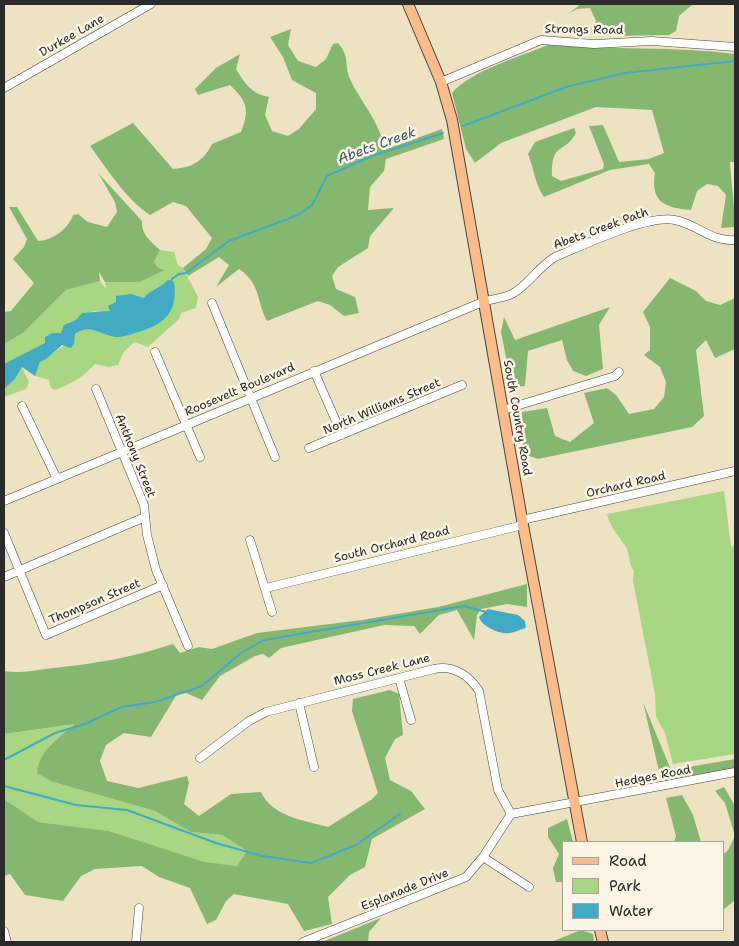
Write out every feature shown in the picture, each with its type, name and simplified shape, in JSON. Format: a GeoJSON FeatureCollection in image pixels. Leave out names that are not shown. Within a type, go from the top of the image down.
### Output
{"type":"FeatureCollection","features":[{"type":"Feature","properties":{"kind":"main road","name":"South Country Road"},"geometry":{"type":"LineString","coordinates":[[408,4],[441,82],[452,120],[582,841]]}},
{"type":"Feature","properties":{"kind":"street","name":"Durkee Lane"},"geometry":{"type":"LineString","coordinates":[[4,88],[151,4]]}},
{"type":"Feature","properties":{"kind":"street","name":"Strongs Road"},"geometry":{"type":"LineString","coordinates":[[441,82],[540,40],[594,44],[652,41],[735,47]]}},
{"type":"Feature","properties":{"kind":"street","name":"Abets Creek Path"},"geometry":{"type":"LineString","coordinates":[[484,302],[511,295],[525,285],[545,263],[555,257],[656,220],[674,220],[690,225],[715,238],[735,240]]}},
{"type":"Feature","properties":{"kind":"street","name":"Roosevelt Boulevard"},"geometry":{"type":"LineString","coordinates":[[4,500],[484,302]]}},
{"type":"Feature","properties":{"kind":"street"},"geometry":{"type":"LineString","coordinates":[[212,303],[276,457]]}},
{"type":"Feature","properties":{"kind":"street"},"geometry":{"type":"LineString","coordinates":[[155,352],[200,457]]}},
{"type":"Feature","properties":{"kind":"street"},"geometry":{"type":"LineString","coordinates":[[314,371],[342,435]]}},
{"type":"Feature","properties":{"kind":"street"},"geometry":{"type":"LineString","coordinates":[[503,410],[615,376],[619,372]]}},
{"type":"Feature","properties":{"kind":"street","name":"North Williams Street"},"geometry":{"type":"LineString","coordinates":[[309,448],[462,385]]}},
{"type":"Feature","properties":{"kind":"street","name":"Anthony Street"},"geometry":{"type":"LineString","coordinates":[[96,388],[144,505],[151,552],[188,646]]}},
{"type":"Feature","properties":{"kind":"street"},"geometry":{"type":"LineString","coordinates":[[22,406],[57,478]]}},
{"type":"Feature","properties":{"kind":"street","name":"Orchard Road"},"geometry":{"type":"LineString","coordinates":[[523,522],[735,471]]}},
{"type":"Feature","properties":{"kind":"street"},"geometry":{"type":"LineString","coordinates":[[4,577],[145,517]]}},
{"type":"Feature","properties":{"kind":"street","name":"South Orchard Road"},"geometry":{"type":"LineString","coordinates":[[266,588],[523,522]]}},
{"type":"Feature","properties":{"kind":"street"},"geometry":{"type":"LineString","coordinates":[[4,533],[18,570]]}},
{"type":"Feature","properties":{"kind":"street"},"geometry":{"type":"LineString","coordinates":[[250,540],[272,612]]}},
{"type":"Feature","properties":{"kind":"street","name":"Thompson Street"},"geometry":{"type":"LineString","coordinates":[[18,570],[46,635],[163,585]]}},
{"type":"Feature","properties":{"kind":"street","name":"Moss Creek Lane"},"geometry":{"type":"LineString","coordinates":[[200,758],[258,716],[299,703],[441,667],[460,672],[474,683],[482,701],[498,790],[510,814]]}},
{"type":"Feature","properties":{"kind":"street"},"geometry":{"type":"LineString","coordinates":[[399,678],[411,720]]}},
{"type":"Feature","properties":{"kind":"street"},"geometry":{"type":"LineString","coordinates":[[299,703],[314,767]]}},
{"type":"Feature","properties":{"kind":"street","name":"Hedges Road"},"geometry":{"type":"LineString","coordinates":[[574,804],[735,772]]}},
{"type":"Feature","properties":{"kind":"street"},"geometry":{"type":"LineString","coordinates":[[510,814],[574,804]]}},
{"type":"Feature","properties":{"kind":"street","name":"Esplanade Drive"},"geometry":{"type":"LineString","coordinates":[[303,942],[466,877],[483,857],[510,814]]}},
{"type":"Feature","properties":{"kind":"street"},"geometry":{"type":"LineString","coordinates":[[483,857],[529,887]]}},
{"type":"Feature","properties":{"kind":"street"},"geometry":{"type":"LineString","coordinates":[[136,942],[139,908]]}},
{"type":"Feature","properties":{"kind":"street"},"geometry":{"type":"LineString","coordinates":[[4,931],[7,942]]}},
{"type":"Feature","properties":{"kind":"green space"},"geometry":{"type":"Polygon","coordinates":[[[581,4],[693,4],[679,16],[676,31],[669,35],[615,36],[590,33],[596,21],[590,8],[577,9],[568,14],[581,4]]]}},
{"type":"Feature","properties":{"kind":"green space"},"geometry":{"type":"Polygon","coordinates":[[[291,29],[288,45],[298,61],[316,67],[326,59],[333,44],[338,43],[342,48],[350,79],[375,122],[384,150],[442,129],[444,139],[386,159],[384,171],[370,187],[368,210],[394,208],[370,236],[368,248],[338,267],[332,276],[336,289],[355,297],[359,313],[344,316],[330,305],[318,301],[267,321],[255,287],[251,280],[239,269],[216,287],[229,265],[219,257],[188,276],[183,268],[206,249],[212,238],[186,206],[173,202],[150,215],[125,192],[90,146],[133,123],[173,169],[196,163],[205,155],[212,144],[241,132],[246,112],[245,106],[240,96],[230,85],[198,95],[195,89],[216,68],[240,54],[236,69],[253,91],[269,97],[265,115],[272,131],[288,136],[299,129],[316,109],[316,93],[292,80],[283,57],[270,37],[291,29]]]}},
{"type":"Feature","properties":{"kind":"green space"},"geometry":{"type":"Polygon","coordinates":[[[548,45],[688,50],[735,54],[735,162],[730,162],[735,227],[721,228],[726,195],[718,186],[707,184],[697,191],[691,210],[661,202],[655,191],[655,173],[649,164],[610,170],[544,197],[528,154],[535,142],[574,128],[576,133],[556,153],[552,165],[552,176],[561,181],[603,169],[604,164],[589,126],[603,125],[619,162],[649,159],[664,153],[652,110],[596,107],[501,143],[475,163],[466,149],[452,93],[472,77],[484,71],[548,45]]]}},
{"type":"Feature","properties":{"kind":"green space"},"geometry":{"type":"Polygon","coordinates":[[[98,173],[142,221],[145,234],[160,250],[154,262],[158,268],[165,270],[139,282],[105,282],[99,272],[100,281],[66,290],[23,333],[4,344],[4,312],[11,311],[34,283],[13,259],[24,247],[27,239],[9,207],[17,207],[38,241],[49,239],[59,233],[68,225],[73,215],[78,214],[88,222],[107,227],[117,212],[115,202],[98,173]]]}},
{"type":"Feature","properties":{"kind":"green space"},"geometry":{"type":"Polygon","coordinates":[[[160,250],[174,252],[178,265],[183,268],[198,297],[196,308],[181,313],[179,319],[148,347],[134,342],[123,353],[118,365],[109,367],[95,364],[77,380],[54,390],[51,388],[49,380],[35,376],[40,362],[60,348],[74,343],[75,334],[111,310],[103,313],[94,311],[77,321],[70,322],[61,333],[52,333],[45,337],[45,343],[6,364],[4,362],[4,344],[23,333],[66,290],[100,281],[106,289],[105,282],[164,270],[158,268],[154,262],[160,250]]]}},
{"type":"Feature","properties":{"kind":"green space"},"geometry":{"type":"Polygon","coordinates":[[[670,278],[696,291],[706,301],[720,305],[735,298],[735,349],[715,358],[706,340],[696,350],[704,416],[692,427],[538,459],[526,455],[521,435],[522,412],[547,408],[555,436],[570,442],[594,423],[584,393],[607,388],[616,395],[629,414],[654,409],[664,397],[666,382],[660,367],[644,355],[650,350],[650,327],[643,312],[670,278]]]}},
{"type":"Feature","properties":{"kind":"green space"},"geometry":{"type":"Polygon","coordinates":[[[610,307],[599,325],[603,369],[586,376],[573,371],[567,360],[562,340],[528,351],[525,386],[512,387],[501,332],[504,317],[515,340],[610,307]]]}},
{"type":"Feature","properties":{"kind":"green space"},"geometry":{"type":"Polygon","coordinates":[[[22,367],[29,382],[26,389],[4,397],[4,389],[15,379],[22,367]]]}},
{"type":"Feature","properties":{"kind":"green space"},"geometry":{"type":"Polygon","coordinates":[[[724,491],[731,547],[735,545],[735,754],[673,764],[665,733],[656,717],[655,694],[633,581],[634,571],[626,547],[613,528],[607,514],[724,491]]]}},
{"type":"Feature","properties":{"kind":"green space"},"geometry":{"type":"Polygon","coordinates":[[[527,584],[527,607],[507,604],[481,609],[477,615],[474,640],[457,610],[439,615],[420,634],[414,626],[384,625],[281,648],[269,658],[263,654],[255,656],[220,676],[202,700],[186,693],[177,694],[151,737],[124,733],[106,745],[100,761],[107,781],[138,788],[187,776],[189,783],[184,804],[199,816],[231,794],[261,792],[273,807],[281,812],[328,827],[371,800],[378,793],[352,711],[353,699],[390,690],[399,694],[403,735],[395,739],[385,758],[390,780],[411,791],[425,809],[372,839],[365,867],[350,875],[328,897],[332,924],[304,931],[288,904],[234,894],[226,901],[216,920],[207,924],[190,888],[159,877],[142,866],[95,869],[81,876],[63,901],[25,895],[10,874],[4,876],[4,799],[38,822],[109,831],[204,862],[237,866],[247,851],[222,835],[191,832],[155,811],[53,782],[37,773],[45,751],[75,724],[4,734],[4,671],[28,671],[99,662],[144,653],[173,644],[180,653],[199,647],[212,649],[257,633],[362,620],[438,607],[527,584]]]}},
{"type":"Feature","properties":{"kind":"green space"},"geometry":{"type":"Polygon","coordinates":[[[643,702],[671,770],[735,759],[735,769],[666,782],[661,780],[643,702]]]}},
{"type":"Feature","properties":{"kind":"green space"},"geometry":{"type":"Polygon","coordinates":[[[76,724],[50,745],[53,782],[155,811],[191,832],[222,835],[247,851],[237,866],[204,863],[109,831],[38,822],[4,799],[4,734],[76,724]]]}},
{"type":"Feature","properties":{"kind":"green space"},"geometry":{"type":"Polygon","coordinates":[[[724,787],[735,806],[735,836],[725,803],[715,791],[724,787]]]}},
{"type":"Feature","properties":{"kind":"green space"},"geometry":{"type":"Polygon","coordinates":[[[682,795],[693,815],[701,841],[674,841],[676,836],[666,798],[682,795]]]}},
{"type":"Feature","properties":{"kind":"green space"},"geometry":{"type":"Polygon","coordinates":[[[567,819],[573,841],[562,841],[562,882],[556,882],[553,868],[559,854],[548,837],[548,828],[567,819]]]}},
{"type":"Feature","properties":{"kind":"green space"},"geometry":{"type":"Polygon","coordinates":[[[735,836],[735,900],[724,909],[724,854],[735,836]]]}},
{"type":"Feature","properties":{"kind":"green space"},"geometry":{"type":"Polygon","coordinates":[[[381,918],[369,932],[368,942],[322,942],[381,918]]]}},
{"type":"Feature","properties":{"kind":"green space"},"geometry":{"type":"Polygon","coordinates":[[[578,931],[584,931],[593,934],[594,942],[551,942],[578,931]]]}},
{"type":"Feature","properties":{"kind":"water"},"geometry":{"type":"Polygon","coordinates":[[[168,280],[174,282],[174,301],[168,315],[156,325],[118,337],[109,336],[90,329],[80,331],[75,334],[74,344],[71,348],[62,345],[40,362],[35,376],[22,367],[15,379],[4,389],[4,362],[6,363],[45,343],[45,337],[52,333],[61,333],[64,325],[76,320],[82,313],[110,311],[108,306],[116,302],[116,296],[131,294],[144,298],[148,293],[168,280]]]}},
{"type":"Feature","properties":{"kind":"water"},"geometry":{"type":"Polygon","coordinates":[[[488,609],[518,615],[525,621],[526,628],[512,633],[502,633],[492,629],[483,624],[479,617],[488,609]]]}},
{"type":"Feature","properties":{"kind":"waterway","name":"Abets Creek"},"geometry":{"type":"LineString","coordinates":[[463,126],[566,87],[625,73],[735,61]]}},
{"type":"Feature","properties":{"kind":"waterway","name":"Abets Creek"},"geometry":{"type":"LineString","coordinates":[[171,283],[172,279],[179,274],[186,273],[229,241],[298,215],[312,205],[327,176],[372,156],[443,133]]}},
{"type":"Feature","properties":{"kind":"waterway"},"geometry":{"type":"LineString","coordinates":[[4,760],[55,733],[85,724],[122,707],[155,702],[202,686],[241,653],[264,640],[464,606],[486,612]]}},
{"type":"Feature","properties":{"kind":"waterway"},"geometry":{"type":"LineString","coordinates":[[4,786],[76,805],[127,810],[216,843],[262,856],[311,863],[356,845],[400,814]]}}]}
